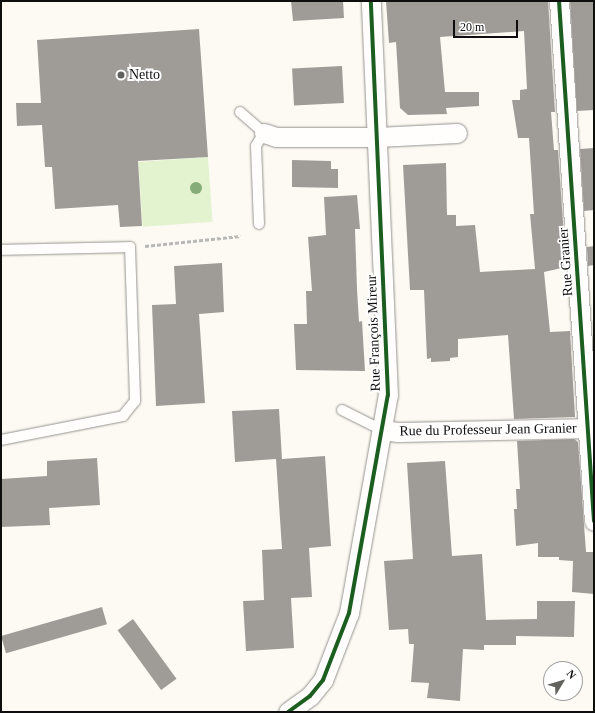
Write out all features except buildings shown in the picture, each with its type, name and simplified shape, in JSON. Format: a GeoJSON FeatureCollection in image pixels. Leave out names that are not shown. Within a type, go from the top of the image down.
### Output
{"type":"FeatureCollection","features":[{"type":"Feature","properties":{"kind":"street","name":"Rue François Mireur"},"geometry":{"type":"LineString","coordinates":[[288,712],[310,696],[323,680],[349,613],[388,394],[371,1]]}},
{"type":"Feature","properties":{"kind":"street","name":"Rue Granier"},"geometry":{"type":"LineString","coordinates":[[559,1],[591,428],[594,521]]}},
{"type":"Feature","properties":{"kind":"street"},"geometry":{"type":"LineString","coordinates":[[264,134],[276,137],[377,137],[457,133]]}},
{"type":"Feature","properties":{"kind":"street","name":"Rue du Professeur Jean Granier"},"geometry":{"type":"LineString","coordinates":[[382,430],[398,432],[591,428]]}},
{"type":"Feature","properties":{"kind":"lane"},"geometry":{"type":"LineString","coordinates":[[240,112],[264,134],[256,146],[259,224]]}},
{"type":"Feature","properties":{"kind":"lane"},"geometry":{"type":"LineString","coordinates":[[1,250],[130,247],[135,401],[132,408],[123,416],[1,440]]}},
{"type":"Feature","properties":{"kind":"lane"},"geometry":{"type":"LineString","coordinates":[[342,410],[382,430]]}},
{"type":"Feature","properties":{"kind":"path"},"geometry":{"type":"LineString","coordinates":[[130,247],[240,236]]}},
{"type":"Feature","properties":{"kind":"green space"},"geometry":{"type":"Polygon","coordinates":[[[208,157],[213,222],[143,227],[138,162],[208,157]]]}},
{"type":"Feature","properties":{"kind":"cycle path"},"geometry":{"type":"LineString","coordinates":[[288,712],[310,696],[323,680],[349,613],[388,395],[371,1]]}},
{"type":"Feature","properties":{"kind":"cycle path"},"geometry":{"type":"LineString","coordinates":[[559,1],[594,521]]}},
{"type":"Feature","properties":{"kind":"place","name":"Netto"},"geometry":{"type":"Point","coordinates":[121,75]}}]}
